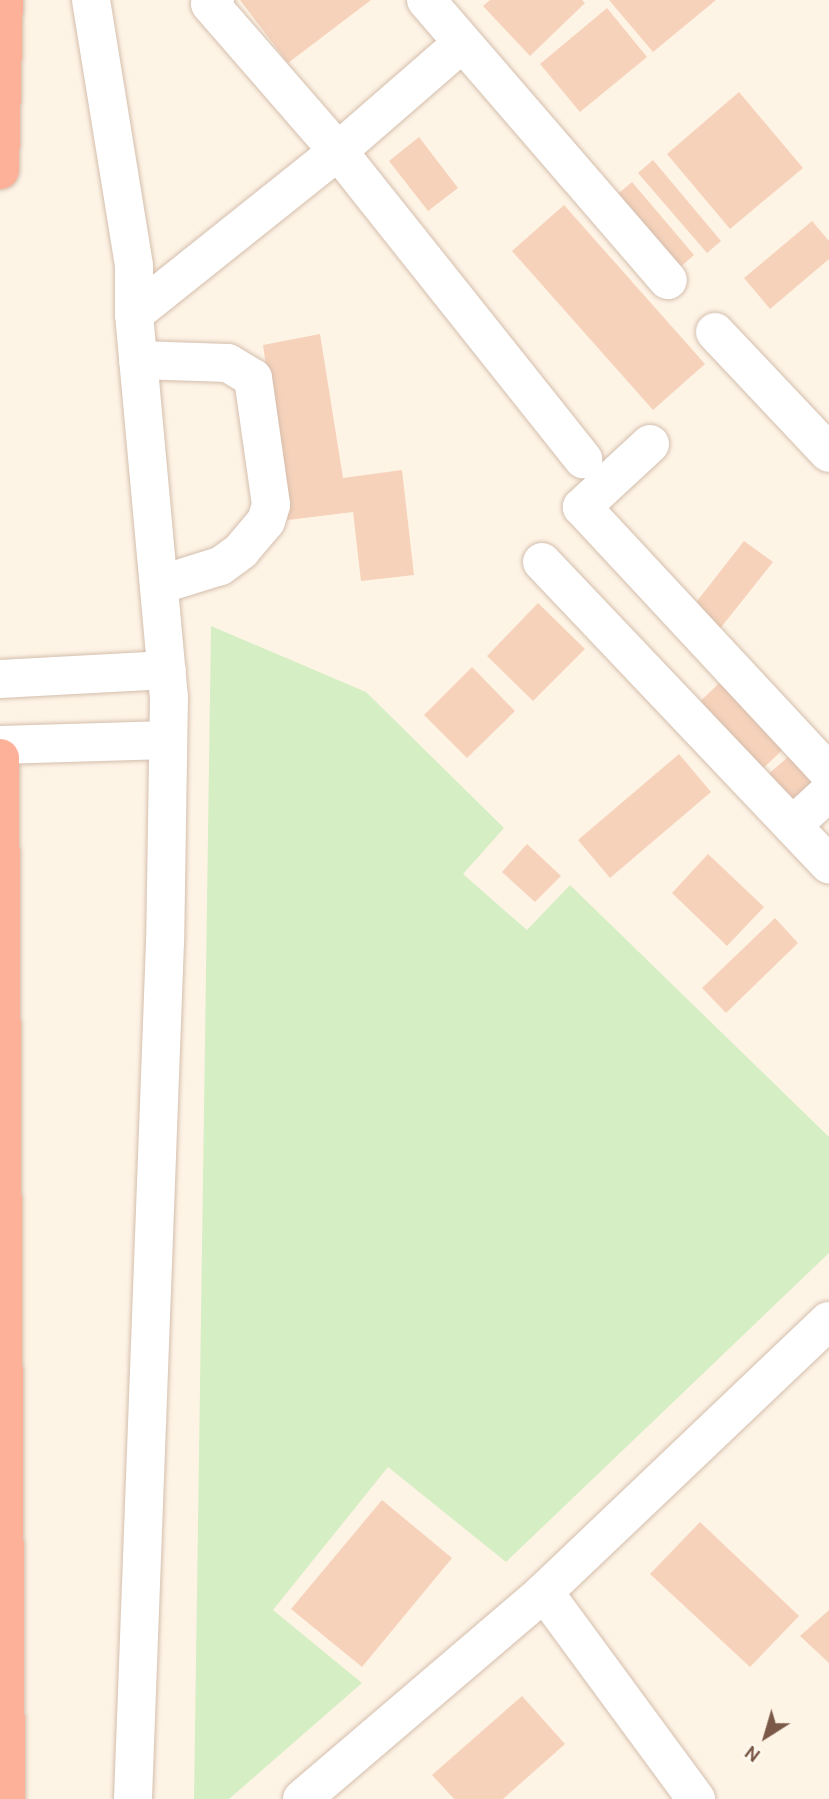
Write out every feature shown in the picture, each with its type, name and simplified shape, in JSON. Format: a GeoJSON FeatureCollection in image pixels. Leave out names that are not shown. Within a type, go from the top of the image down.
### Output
{"type":"FeatureCollection","features":[{"type":"Feature","properties":{"kind":"highway"},"geometry":{"type":"LineString","coordinates":[[0,170],[4,0]]}},
{"type":"Feature","properties":{"kind":"highway"},"geometry":{"type":"LineString","coordinates":[[0,758],[6,1799]]}},
{"type":"Feature","properties":{"kind":"street"},"geometry":{"type":"LineString","coordinates":[[91,0],[134,266],[134,314],[167,670],[166,942],[132,1799]]}},
{"type":"Feature","properties":{"kind":"street"},"geometry":{"type":"LineString","coordinates":[[215,0],[210,4],[338,151],[583,459]]}},
{"type":"Feature","properties":{"kind":"street"},"geometry":{"type":"LineString","coordinates":[[426,0],[461,44],[668,280]]}},
{"type":"Feature","properties":{"kind":"street"},"geometry":{"type":"LineString","coordinates":[[134,314],[338,151],[461,44]]}},
{"type":"Feature","properties":{"kind":"street"},"geometry":{"type":"LineString","coordinates":[[715,331],[829,453]]}},
{"type":"Feature","properties":{"kind":"street"},"geometry":{"type":"LineString","coordinates":[[138,360],[228,363],[253,378],[271,505],[266,521],[241,551],[220,566],[159,585]]}},
{"type":"Feature","properties":{"kind":"street"},"geometry":{"type":"LineString","coordinates":[[650,444],[582,507],[829,773]]}},
{"type":"Feature","properties":{"kind":"street"},"geometry":{"type":"LineString","coordinates":[[542,562],[794,824],[829,864]]}},
{"type":"Feature","properties":{"kind":"street"},"geometry":{"type":"LineString","coordinates":[[0,679],[167,670]]}},
{"type":"Feature","properties":{"kind":"street"},"geometry":{"type":"LineString","coordinates":[[0,745],[168,740]]}},
{"type":"Feature","properties":{"kind":"street"},"geometry":{"type":"LineString","coordinates":[[794,824],[829,792]]}},
{"type":"Feature","properties":{"kind":"street"},"geometry":{"type":"LineString","coordinates":[[302,1799],[544,1592],[829,1321]]}},
{"type":"Feature","properties":{"kind":"street"},"geometry":{"type":"LineString","coordinates":[[544,1592],[696,1799]]}},
{"type":"Feature","properties":{"kind":"green space"},"geometry":{"type":"Polygon","coordinates":[[[211,626],[366,692],[504,828],[463,874],[527,930],[570,885],[829,1137],[829,1253],[506,1562],[388,1467],[273,1610],[362,1683],[229,1799],[194,1799],[211,626]]]}},
{"type":"Feature","properties":{"kind":"building"},"geometry":{"type":"Polygon","coordinates":[[[240,0],[371,0],[288,63],[240,0]]]}},
{"type":"Feature","properties":{"kind":"building"},"geometry":{"type":"Polygon","coordinates":[[[490,0],[582,0],[585,3],[530,56],[483,6],[490,0]]]}},
{"type":"Feature","properties":{"kind":"building"},"geometry":{"type":"Polygon","coordinates":[[[609,0],[716,0],[653,52],[609,0]]]}},
{"type":"Feature","properties":{"kind":"building"},"geometry":{"type":"Polygon","coordinates":[[[607,8],[647,57],[580,112],[540,64],[607,8]]]}},
{"type":"Feature","properties":{"kind":"building"},"geometry":{"type":"Polygon","coordinates":[[[739,92],[803,168],[730,229],[667,154],[739,92]]]}},
{"type":"Feature","properties":{"kind":"building"},"geometry":{"type":"Polygon","coordinates":[[[419,137],[458,188],[428,211],[389,161],[419,137]]]}},
{"type":"Feature","properties":{"kind":"building"},"geometry":{"type":"Polygon","coordinates":[[[653,160],[721,241],[707,253],[638,173],[653,160]]]}},
{"type":"Feature","properties":{"kind":"building"},"geometry":{"type":"Polygon","coordinates":[[[632,182],[694,255],[669,277],[607,203],[632,182]]]}},
{"type":"Feature","properties":{"kind":"building"},"geometry":{"type":"Polygon","coordinates":[[[564,205],[705,364],[653,410],[512,251],[564,205]]]}},
{"type":"Feature","properties":{"kind":"building"},"geometry":{"type":"Polygon","coordinates":[[[812,221],[829,241],[829,259],[770,309],[744,278],[812,221]]]}},
{"type":"Feature","properties":{"kind":"building"},"geometry":{"type":"Polygon","coordinates":[[[320,334],[343,478],[402,470],[414,575],[361,581],[353,512],[288,520],[263,345],[320,334]]]}},
{"type":"Feature","properties":{"kind":"building"},"geometry":{"type":"Polygon","coordinates":[[[744,541],[773,562],[715,635],[687,614],[744,541]]]}},
{"type":"Feature","properties":{"kind":"building"},"geometry":{"type":"Polygon","coordinates":[[[538,603],[585,649],[533,701],[487,656],[538,603]]]}},
{"type":"Feature","properties":{"kind":"building"},"geometry":{"type":"Polygon","coordinates":[[[472,667],[515,711],[467,758],[424,715],[472,667]]]}},
{"type":"Feature","properties":{"kind":"building"},"geometry":{"type":"Polygon","coordinates":[[[728,675],[791,742],[756,775],[693,708],[728,675]]]}},
{"type":"Feature","properties":{"kind":"building"},"geometry":{"type":"Polygon","coordinates":[[[796,750],[824,782],[793,809],[765,777],[796,750]]]}},
{"type":"Feature","properties":{"kind":"building"},"geometry":{"type":"Polygon","coordinates":[[[679,754],[711,792],[610,878],[578,840],[679,754]]]}},
{"type":"Feature","properties":{"kind":"building"},"geometry":{"type":"Polygon","coordinates":[[[527,844],[561,876],[535,902],[502,872],[527,844]]]}},
{"type":"Feature","properties":{"kind":"building"},"geometry":{"type":"Polygon","coordinates":[[[708,854],[764,907],[727,946],[672,893],[708,854]]]}},
{"type":"Feature","properties":{"kind":"building"},"geometry":{"type":"Polygon","coordinates":[[[775,918],[798,943],[726,1013],[702,988],[775,918]]]}},
{"type":"Feature","properties":{"kind":"building"},"geometry":{"type":"Polygon","coordinates":[[[382,1500],[452,1558],[362,1667],[291,1609],[382,1500]]]}},
{"type":"Feature","properties":{"kind":"building"},"geometry":{"type":"Polygon","coordinates":[[[700,1522],[799,1616],[750,1667],[650,1574],[700,1522]]]}},
{"type":"Feature","properties":{"kind":"building"},"geometry":{"type":"Polygon","coordinates":[[[829,1610],[829,1663],[800,1636],[829,1610]]]}},
{"type":"Feature","properties":{"kind":"building"},"geometry":{"type":"Polygon","coordinates":[[[522,1696],[565,1744],[503,1799],[454,1799],[432,1775],[522,1696]]]}}]}
